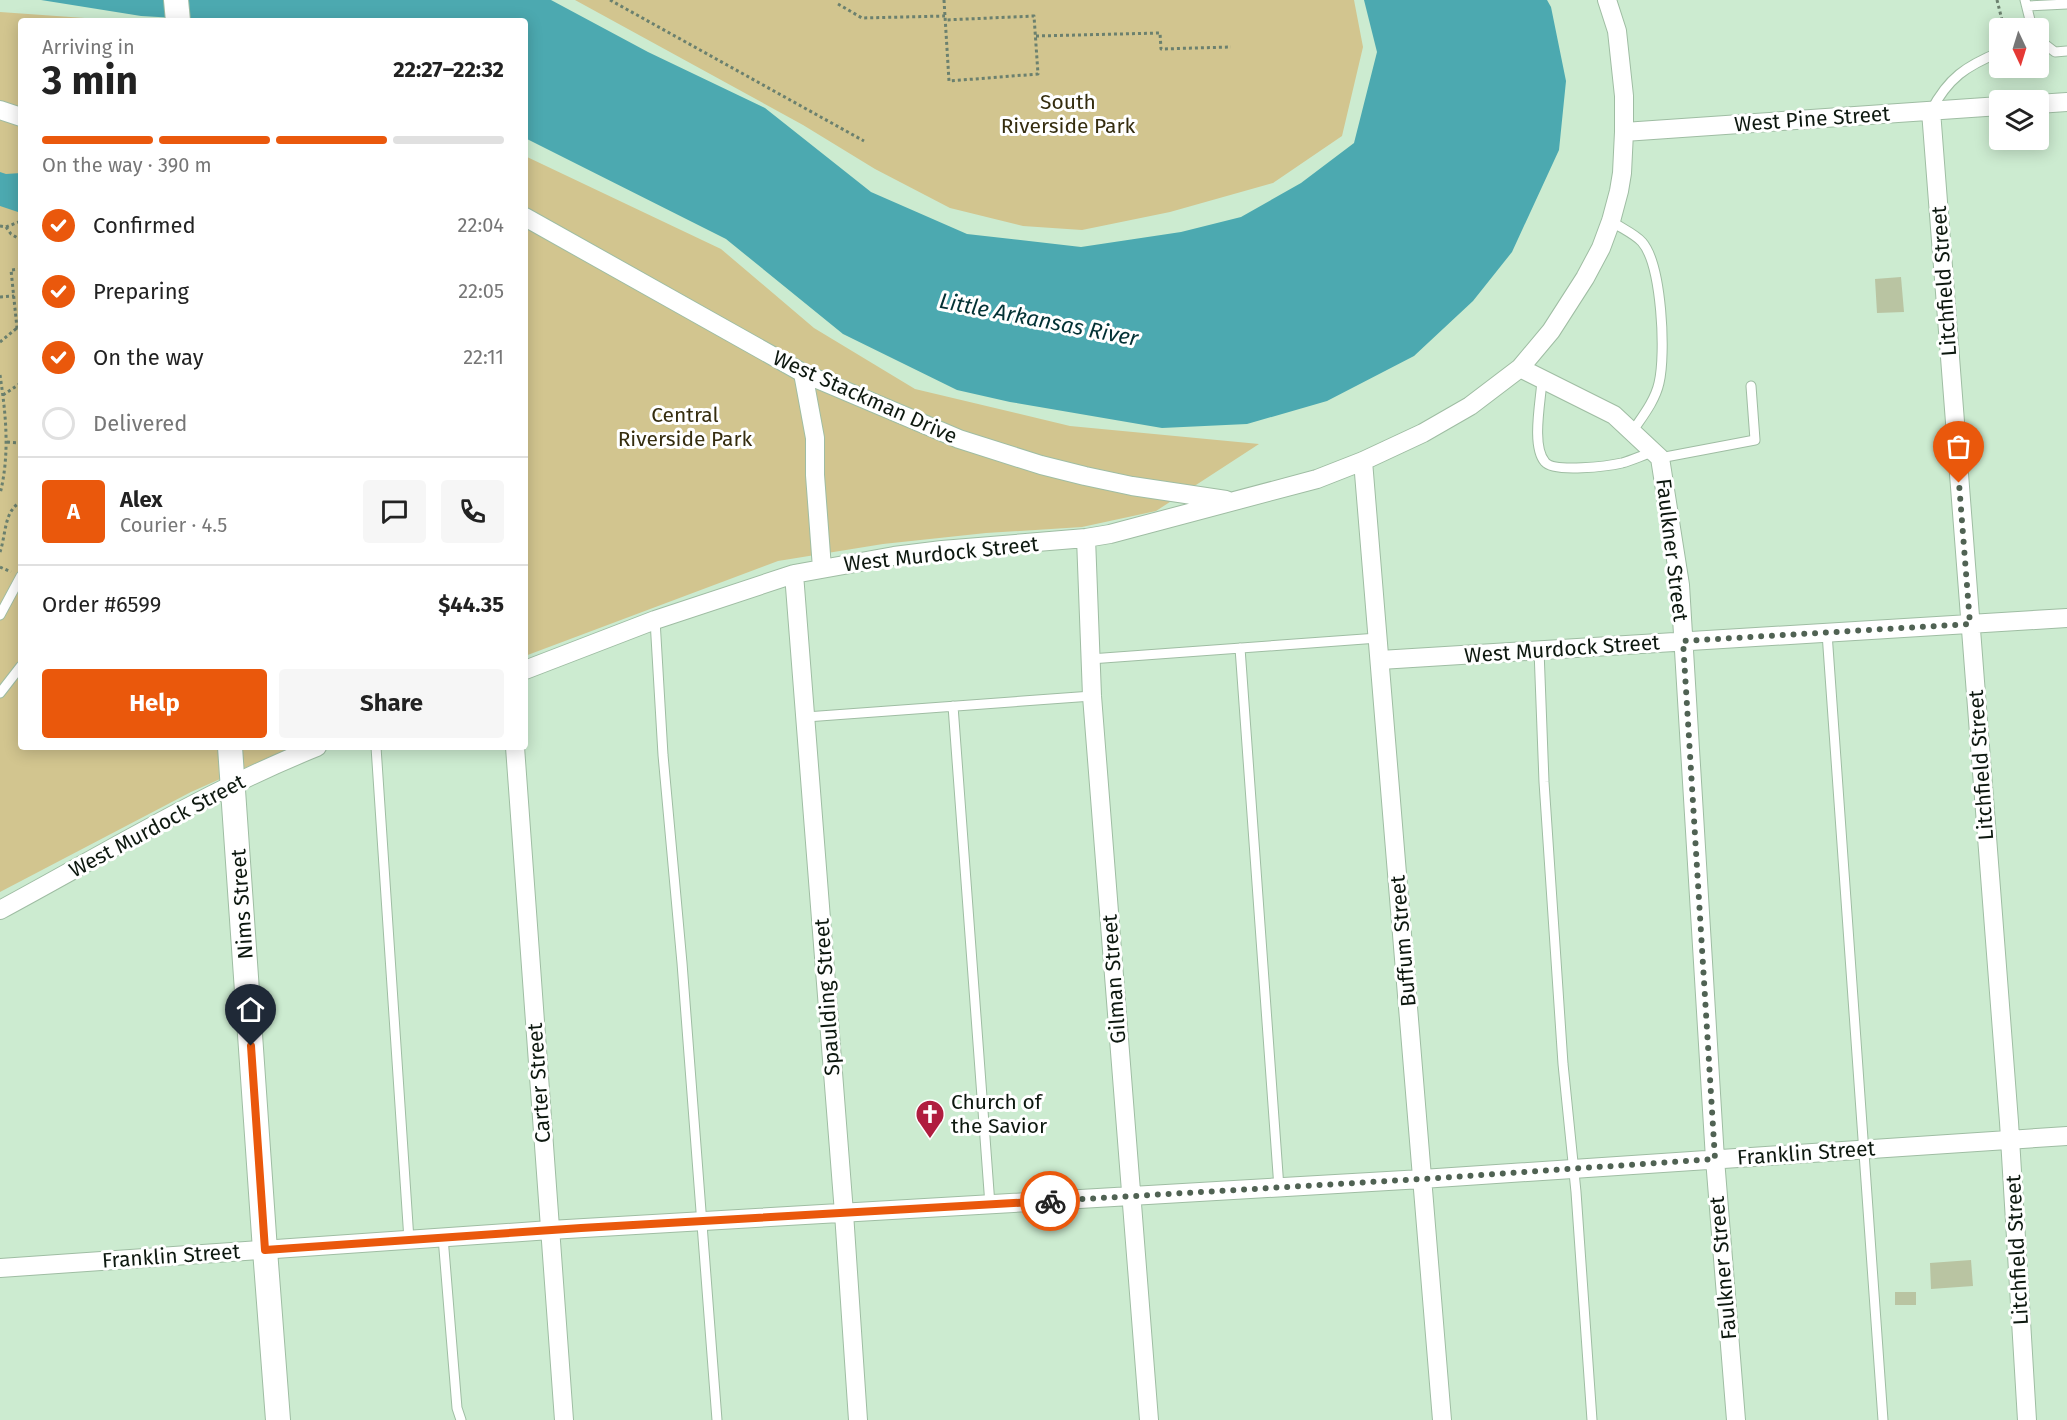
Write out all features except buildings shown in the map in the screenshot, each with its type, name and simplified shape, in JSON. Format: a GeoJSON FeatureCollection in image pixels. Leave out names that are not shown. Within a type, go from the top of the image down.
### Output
{"type":"FeatureCollection","features":[{"type":"Feature","properties":{"kind":"street"},"geometry":{"type":"LineString","coordinates":[[176,0],[178,18]]}},
{"type":"Feature","properties":{"kind":"street","name":"West Murdock Street"},"geometry":{"type":"LineString","coordinates":[[528,669],[655,620],[822,567],[942,550],[1086,538],[1163,521],[1317,479],[1424,433],[1470,406],[1520,368],[1551,331],[1585,278],[1601,248],[1611,221],[1622,173],[1624,96],[1617,31],[1607,0]]}},
{"type":"Feature","properties":{"kind":"street"},"geometry":{"type":"LineString","coordinates":[[2049,103],[2067,102]]}},
{"type":"Feature","properties":{"kind":"street","name":"West Pine Street"},"geometry":{"type":"LineString","coordinates":[[1624,132],[1989,107]]}},
{"type":"Feature","properties":{"kind":"street"},"geometry":{"type":"LineString","coordinates":[[0,110],[18,116]]}},
{"type":"Feature","properties":{"kind":"street","name":"Litchfield Street"},"geometry":{"type":"LineString","coordinates":[[1931,111],[2010,1139],[2027,1420]]}},
{"type":"Feature","properties":{"kind":"street","name":"West Stackman Drive"},"geometry":{"type":"LineString","coordinates":[[528,219],[803,373],[959,439],[1041,465],[1132,486],[1234,501]]}},
{"type":"Feature","properties":{"kind":"street","name":"Faulkner Street"},"geometry":{"type":"LineString","coordinates":[[1520,368],[1614,415],[1657,455],[1680,585],[1715,1159],[1736,1420]]}},
{"type":"Feature","properties":{"kind":"street"},"geometry":{"type":"LineString","coordinates":[[803,373],[815,438],[815,475],[822,567]]}},
{"type":"Feature","properties":{"kind":"street","name":"Buffum Street"},"geometry":{"type":"LineString","coordinates":[[1363,461],[1442,1420]]}},
{"type":"Feature","properties":{"kind":"street","name":"Gilman Street"},"geometry":{"type":"LineString","coordinates":[[1086,538],[1092,696],[1149,1420]]}},
{"type":"Feature","properties":{"kind":"street","name":"Spaulding Street"},"geometry":{"type":"LineString","coordinates":[[794,574],[858,1420]]}},
{"type":"Feature","properties":{"kind":"street","name":"West Murdock Street"},"geometry":{"type":"LineString","coordinates":[[1380,660],[2067,618]]}},
{"type":"Feature","properties":{"kind":"street","name":"Nims Street"},"geometry":{"type":"LineString","coordinates":[[230,750],[278,1420]]}},
{"type":"Feature","properties":{"kind":"street","name":"West Murdock Street"},"geometry":{"type":"LineString","coordinates":[[0,910],[233,784],[310,750]]}},
{"type":"Feature","properties":{"kind":"street","name":"Carter Street"},"geometry":{"type":"LineString","coordinates":[[514,750],[564,1420]]}},
{"type":"Feature","properties":{"kind":"street","name":"Franklin Street"},"geometry":{"type":"LineString","coordinates":[[0,1268],[550,1230],[1278,1188],[2067,1136]]}},
{"type":"Feature","properties":{"kind":"lane"},"geometry":{"type":"LineString","coordinates":[[2030,18],[2026,3],[2067,4]]}},
{"type":"Feature","properties":{"kind":"lane"},"geometry":{"type":"LineString","coordinates":[[2049,48],[2055,52],[2067,51]]}},
{"type":"Feature","properties":{"kind":"lane"},"geometry":{"type":"LineString","coordinates":[[1931,111],[1941,92],[1954,77],[1989,56]]}},
{"type":"Feature","properties":{"kind":"lane"},"geometry":{"type":"LineString","coordinates":[[1611,221],[1642,242],[1652,262],[1659,290],[1662,347],[1659,384],[1649,407],[1632,432]]}},
{"type":"Feature","properties":{"kind":"lane"},"geometry":{"type":"LineString","coordinates":[[1542,380],[1539,447],[1544,462],[1550,466],[1585,468],[1755,440],[1750,386]]}},
{"type":"Feature","properties":{"kind":"lane"},"geometry":{"type":"LineString","coordinates":[[0,615],[18,582]]}},
{"type":"Feature","properties":{"kind":"lane"},"geometry":{"type":"LineString","coordinates":[[655,620],[663,755],[682,963],[717,1420]]}},
{"type":"Feature","properties":{"kind":"lane"},"geometry":{"type":"LineString","coordinates":[[1827,633],[1883,1420]]}},
{"type":"Feature","properties":{"kind":"lane"},"geometry":{"type":"LineString","coordinates":[[1090,659],[1378,638]]}},
{"type":"Feature","properties":{"kind":"lane"},"geometry":{"type":"LineString","coordinates":[[1240,648],[1278,1188]]}},
{"type":"Feature","properties":{"kind":"lane"},"geometry":{"type":"LineString","coordinates":[[1539,650],[1544,782],[1563,1064],[1574,1169],[1592,1420]]}},
{"type":"Feature","properties":{"kind":"lane"},"geometry":{"type":"LineString","coordinates":[[2,687],[18,669]]}},
{"type":"Feature","properties":{"kind":"lane"},"geometry":{"type":"LineString","coordinates":[[806,717],[1092,696]]}},
{"type":"Feature","properties":{"kind":"lane"},"geometry":{"type":"LineString","coordinates":[[953,706],[990,1205]]}},
{"type":"Feature","properties":{"kind":"lane"},"geometry":{"type":"LineString","coordinates":[[376,750],[410,1240]]}},
{"type":"Feature","properties":{"kind":"lane"},"geometry":{"type":"LineString","coordinates":[[443,1238],[458,1408],[461,1420]]}},
{"type":"Feature","properties":{"kind":"path"},"geometry":{"type":"LineString","coordinates":[[610,0],[864,141]]}},
{"type":"Feature","properties":{"kind":"path"},"geometry":{"type":"LineString","coordinates":[[838,4],[862,18],[945,18],[1034,16],[1038,74],[949,81],[945,18],[944,0]]}},
{"type":"Feature","properties":{"kind":"path"},"geometry":{"type":"LineString","coordinates":[[1997,0],[2002,18]]}},
{"type":"Feature","properties":{"kind":"path"},"geometry":{"type":"LineString","coordinates":[[1036,36],[1160,33],[1161,49],[1231,47]]}},
{"type":"Feature","properties":{"kind":"path"},"geometry":{"type":"LineString","coordinates":[[0,226],[6,227],[18,222]]}},
{"type":"Feature","properties":{"kind":"path"},"geometry":{"type":"LineString","coordinates":[[6,227],[18,238]]}},
{"type":"Feature","properties":{"kind":"path"},"geometry":{"type":"LineString","coordinates":[[18,269],[11,270],[18,322]]}},
{"type":"Feature","properties":{"kind":"path"},"geometry":{"type":"LineString","coordinates":[[0,297],[14,296]]}},
{"type":"Feature","properties":{"kind":"path"},"geometry":{"type":"LineString","coordinates":[[0,342],[18,329]]}},
{"type":"Feature","properties":{"kind":"path"},"geometry":{"type":"LineString","coordinates":[[0,375],[7,442],[6,463],[0,494]]}},
{"type":"Feature","properties":{"kind":"path"},"geometry":{"type":"LineString","coordinates":[[3,395],[18,385]]}},
{"type":"Feature","properties":{"kind":"path"},"geometry":{"type":"LineString","coordinates":[[7,442],[18,443]]}},
{"type":"Feature","properties":{"kind":"path"},"geometry":{"type":"LineString","coordinates":[[0,552],[8,517],[13,507],[18,504]]}},
{"type":"Feature","properties":{"kind":"green space","name":"South Riverside Park"},"geometry":{"type":"Polygon","coordinates":[[[575,0],[1354,0],[1363,47],[1342,136],[1273,183],[1170,212],[1082,230],[1023,226],[950,208],[875,169],[803,125],[575,0]]]}},
{"type":"Feature","properties":{"kind":"green space"},"geometry":{"type":"Polygon","coordinates":[[[0,12],[85,18],[18,18],[18,750],[285,750],[191,792],[0,892],[0,12]]]}},
{"type":"Feature","properties":{"kind":"green space","name":"Central Riverside Park"},"geometry":{"type":"Polygon","coordinates":[[[528,157],[721,249],[814,328],[915,389],[1070,426],[1259,444],[1156,511],[1082,527],[986,533],[883,544],[778,561],[528,655],[528,157]]]}},
{"type":"Feature","properties":{"kind":"water","name":"Little Arkansas River"},"geometry":{"type":"Polygon","coordinates":[[[41,0],[551,0],[648,52],[765,108],[871,192],[967,234],[1081,247],[1181,232],[1241,217],[1301,183],[1354,143],[1377,52],[1364,0],[1547,0],[1551,7],[1566,81],[1559,150],[1512,252],[1473,301],[1414,356],[1327,401],[1247,424],[1162,428],[1010,402],[957,390],[843,334],[726,239],[528,140],[528,18],[175,18],[141,16],[41,0]]]}},
{"type":"Feature","properties":{"kind":"water"},"geometry":{"type":"Polygon","coordinates":[[[0,172],[18,173],[18,212],[0,206],[0,172]]]}},
{"type":"Feature","properties":{"kind":"way so far"},"geometry":{"type":"LineString","coordinates":[[1050,1201],[1715,1159],[1683,641],[1970,624],[1959,483]]}},
{"type":"Feature","properties":{"kind":"place","name":"Church of the Savior"},"geometry":{"type":"Point","coordinates":[930,1140]}},
{"type":"Feature","properties":{"kind":"route"},"geometry":{"type":"LineString","coordinates":[[251,1046],[265,1250],[581,1228],[1050,1201]]}}]}
